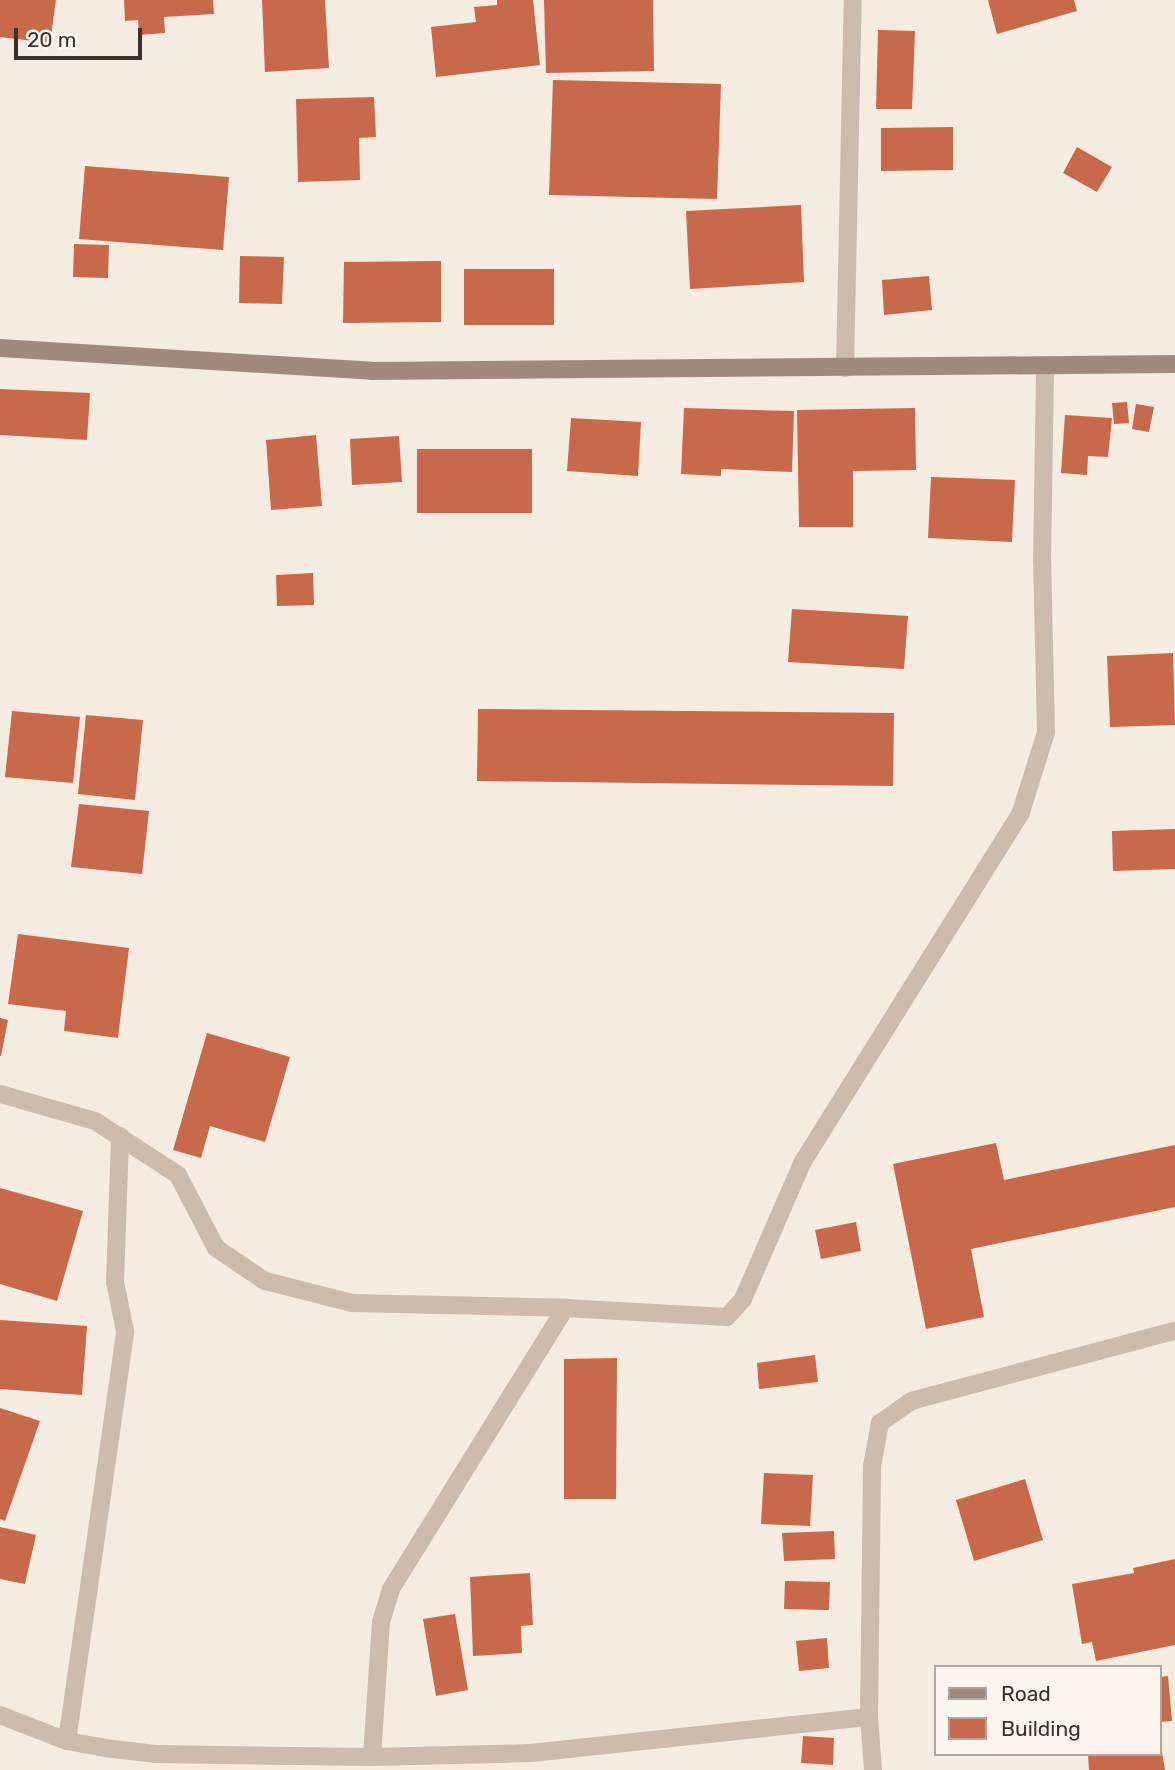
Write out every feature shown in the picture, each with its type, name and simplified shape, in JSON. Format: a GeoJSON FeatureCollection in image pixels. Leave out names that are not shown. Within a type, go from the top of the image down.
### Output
{"type":"FeatureCollection","features":[{"type":"Feature","properties":{"kind":"street"},"geometry":{"type":"LineString","coordinates":[[845,368],[853,0]]}},
{"type":"Feature","properties":{"kind":"street"},"geometry":{"type":"LineString","coordinates":[[0,348],[372,371],[1175,364]]}},
{"type":"Feature","properties":{"kind":"street"},"geometry":{"type":"LineString","coordinates":[[0,1094],[95,1121],[178,1175],[216,1248],[265,1281],[352,1303],[565,1308],[727,1317],[743,1299],[802,1163],[1021,812],[1046,732],[1042,562],[1045,366]]}},
{"type":"Feature","properties":{"kind":"street"},"geometry":{"type":"LineString","coordinates":[[67,1741],[125,1331],[115,1282],[120,1136]]}},
{"type":"Feature","properties":{"kind":"street"},"geometry":{"type":"LineString","coordinates":[[372,1757],[381,1622],[391,1589],[565,1308]]}},
{"type":"Feature","properties":{"kind":"street"},"geometry":{"type":"LineString","coordinates":[[873,1770],[869,1717],[872,1466],[880,1423],[911,1401],[1175,1332]]}},
{"type":"Feature","properties":{"kind":"street"},"geometry":{"type":"LineString","coordinates":[[0,1715],[67,1741],[155,1754],[372,1757],[531,1753],[869,1717]]}},
{"type":"Feature","properties":{"kind":"building"},"geometry":{"type":"Polygon","coordinates":[[[0,0],[56,0],[50,43],[0,37],[0,0]]]}},
{"type":"Feature","properties":{"kind":"building"},"geometry":{"type":"Polygon","coordinates":[[[124,0],[213,0],[214,14],[164,17],[165,33],[139,35],[138,20],[125,21],[124,0]]]}},
{"type":"Feature","properties":{"kind":"building"},"geometry":{"type":"Polygon","coordinates":[[[262,0],[325,0],[329,68],[265,72],[262,0]]]}},
{"type":"Feature","properties":{"kind":"building"},"geometry":{"type":"Polygon","coordinates":[[[497,0],[533,0],[540,65],[436,77],[431,27],[476,22],[474,7],[497,5],[497,0]]]}},
{"type":"Feature","properties":{"kind":"building"},"geometry":{"type":"Polygon","coordinates":[[[544,0],[653,0],[654,71],[546,73],[544,0]]]}},
{"type":"Feature","properties":{"kind":"building"},"geometry":{"type":"Polygon","coordinates":[[[988,0],[1074,0],[1077,11],[997,34],[988,0]]]}},
{"type":"Feature","properties":{"kind":"building"},"geometry":{"type":"Polygon","coordinates":[[[878,30],[915,31],[912,109],[876,109],[878,30]]]}},
{"type":"Feature","properties":{"kind":"building"},"geometry":{"type":"Polygon","coordinates":[[[553,80],[721,84],[717,199],[549,195],[553,80]]]}},
{"type":"Feature","properties":{"kind":"building"},"geometry":{"type":"Polygon","coordinates":[[[374,97],[376,137],[359,138],[360,180],[298,182],[296,99],[374,97]]]}},
{"type":"Feature","properties":{"kind":"building"},"geometry":{"type":"Polygon","coordinates":[[[953,127],[953,170],[881,171],[881,128],[953,127]]]}},
{"type":"Feature","properties":{"kind":"building"},"geometry":{"type":"Polygon","coordinates":[[[1077,147],[1112,167],[1097,192],[1063,173],[1077,147]]]}},
{"type":"Feature","properties":{"kind":"building"},"geometry":{"type":"Polygon","coordinates":[[[85,166],[229,177],[223,250],[79,239],[85,166]]]}},
{"type":"Feature","properties":{"kind":"building"},"geometry":{"type":"Polygon","coordinates":[[[801,205],[804,282],[690,289],[686,211],[801,205]]]}},
{"type":"Feature","properties":{"kind":"building"},"geometry":{"type":"Polygon","coordinates":[[[74,244],[109,245],[108,278],[73,277],[74,244]]]}},
{"type":"Feature","properties":{"kind":"building"},"geometry":{"type":"Polygon","coordinates":[[[240,256],[284,257],[282,304],[239,303],[240,256]]]}},
{"type":"Feature","properties":{"kind":"building"},"geometry":{"type":"Polygon","coordinates":[[[441,261],[441,322],[343,323],[344,262],[441,261]]]}},
{"type":"Feature","properties":{"kind":"building"},"geometry":{"type":"Polygon","coordinates":[[[464,269],[554,269],[554,325],[464,325],[464,269]]]}},
{"type":"Feature","properties":{"kind":"building"},"geometry":{"type":"Polygon","coordinates":[[[929,276],[932,310],[884,315],[882,280],[929,276]]]}},
{"type":"Feature","properties":{"kind":"building"},"geometry":{"type":"Polygon","coordinates":[[[0,389],[90,393],[87,440],[0,435],[0,389]]]}},
{"type":"Feature","properties":{"kind":"building"},"geometry":{"type":"Polygon","coordinates":[[[1127,402],[1129,423],[1114,424],[1112,403],[1127,402]]]}},
{"type":"Feature","properties":{"kind":"building"},"geometry":{"type":"Polygon","coordinates":[[[1136,404],[1154,407],[1149,432],[1132,429],[1136,404]]]}},
{"type":"Feature","properties":{"kind":"building"},"geometry":{"type":"Polygon","coordinates":[[[684,408],[794,411],[792,472],[721,469],[721,476],[681,474],[684,408]]]}},
{"type":"Feature","properties":{"kind":"building"},"geometry":{"type":"Polygon","coordinates":[[[915,408],[916,470],[853,471],[853,527],[799,527],[797,410],[915,408]]]}},
{"type":"Feature","properties":{"kind":"building"},"geometry":{"type":"Polygon","coordinates":[[[1065,415],[1112,418],[1108,457],[1088,456],[1087,475],[1061,473],[1065,415]]]}},
{"type":"Feature","properties":{"kind":"building"},"geometry":{"type":"Polygon","coordinates":[[[571,418],[641,422],[638,476],[567,471],[571,418]]]}},
{"type":"Feature","properties":{"kind":"building"},"geometry":{"type":"Polygon","coordinates":[[[316,435],[322,506],[271,510],[266,440],[316,435]]]}},
{"type":"Feature","properties":{"kind":"building"},"geometry":{"type":"Polygon","coordinates":[[[399,436],[402,482],[352,485],[350,439],[399,436]]]}},
{"type":"Feature","properties":{"kind":"building"},"geometry":{"type":"Polygon","coordinates":[[[417,449],[532,449],[532,513],[417,513],[417,449]]]}},
{"type":"Feature","properties":{"kind":"building"},"geometry":{"type":"Polygon","coordinates":[[[931,477],[1015,480],[1012,542],[928,538],[931,477]]]}},
{"type":"Feature","properties":{"kind":"building"},"geometry":{"type":"Polygon","coordinates":[[[313,573],[314,605],[277,606],[276,575],[313,573]]]}},
{"type":"Feature","properties":{"kind":"building"},"geometry":{"type":"Polygon","coordinates":[[[792,609],[908,616],[904,669],[788,662],[792,609]]]}},
{"type":"Feature","properties":{"kind":"building"},"geometry":{"type":"Polygon","coordinates":[[[1173,653],[1175,725],[1110,727],[1107,656],[1173,653]]]}},
{"type":"Feature","properties":{"kind":"building"},"geometry":{"type":"Polygon","coordinates":[[[478,709],[894,713],[893,786],[477,781],[478,709]]]}},
{"type":"Feature","properties":{"kind":"building"},"geometry":{"type":"Polygon","coordinates":[[[12,711],[80,717],[73,783],[5,777],[12,711]]]}},
{"type":"Feature","properties":{"kind":"building"},"geometry":{"type":"Polygon","coordinates":[[[86,715],[143,720],[135,800],[78,794],[86,715]]]}},
{"type":"Feature","properties":{"kind":"building"},"geometry":{"type":"Polygon","coordinates":[[[79,804],[149,811],[142,874],[71,867],[79,804]]]}},
{"type":"Feature","properties":{"kind":"building"},"geometry":{"type":"Polygon","coordinates":[[[1175,829],[1175,869],[1113,871],[1112,831],[1175,829]]]}},
{"type":"Feature","properties":{"kind":"building"},"geometry":{"type":"Polygon","coordinates":[[[18,934],[129,948],[118,1038],[64,1031],[66,1011],[8,1004],[18,934]]]}},
{"type":"Feature","properties":{"kind":"building"},"geometry":{"type":"Polygon","coordinates":[[[0,1018],[8,1020],[1,1056],[0,1056],[0,1018]]]}},
{"type":"Feature","properties":{"kind":"building"},"geometry":{"type":"Polygon","coordinates":[[[207,1033],[290,1057],[265,1142],[210,1126],[201,1158],[173,1150],[207,1033]]]}},
{"type":"Feature","properties":{"kind":"building"},"geometry":{"type":"Polygon","coordinates":[[[996,1143],[1004,1180],[1175,1145],[1175,1207],[971,1249],[984,1317],[926,1329],[893,1164],[996,1143]]]}},
{"type":"Feature","properties":{"kind":"building"},"geometry":{"type":"Polygon","coordinates":[[[0,1188],[83,1211],[57,1301],[0,1284],[0,1188]]]}},
{"type":"Feature","properties":{"kind":"building"},"geometry":{"type":"Polygon","coordinates":[[[856,1222],[861,1251],[821,1259],[815,1230],[856,1222]]]}},
{"type":"Feature","properties":{"kind":"building"},"geometry":{"type":"Polygon","coordinates":[[[0,1320],[87,1326],[82,1395],[0,1389],[0,1320]]]}},
{"type":"Feature","properties":{"kind":"building"},"geometry":{"type":"Polygon","coordinates":[[[815,1355],[818,1382],[759,1389],[757,1363],[815,1355]]]}},
{"type":"Feature","properties":{"kind":"building"},"geometry":{"type":"Polygon","coordinates":[[[617,1358],[616,1499],[564,1499],[564,1359],[617,1358]]]}},
{"type":"Feature","properties":{"kind":"building"},"geometry":{"type":"Polygon","coordinates":[[[0,1408],[40,1421],[5,1521],[0,1519],[0,1408]]]}},
{"type":"Feature","properties":{"kind":"building"},"geometry":{"type":"Polygon","coordinates":[[[764,1473],[813,1475],[810,1526],[761,1524],[764,1473]]]}},
{"type":"Feature","properties":{"kind":"building"},"geometry":{"type":"Polygon","coordinates":[[[1025,1479],[1043,1540],[974,1561],[956,1500],[1025,1479]]]}},
{"type":"Feature","properties":{"kind":"building"},"geometry":{"type":"Polygon","coordinates":[[[0,1527],[36,1535],[25,1584],[0,1579],[0,1527]]]}},
{"type":"Feature","properties":{"kind":"building"},"geometry":{"type":"Polygon","coordinates":[[[834,1531],[835,1559],[784,1561],[782,1533],[834,1531]]]}},
{"type":"Feature","properties":{"kind":"building"},"geometry":{"type":"Polygon","coordinates":[[[1175,1559],[1175,1645],[1096,1661],[1092,1642],[1082,1644],[1072,1584],[1134,1573],[1133,1568],[1175,1559]]]}},
{"type":"Feature","properties":{"kind":"building"},"geometry":{"type":"Polygon","coordinates":[[[530,1573],[533,1625],[521,1626],[522,1653],[473,1656],[470,1577],[530,1573]]]}},
{"type":"Feature","properties":{"kind":"building"},"geometry":{"type":"Polygon","coordinates":[[[785,1581],[830,1582],[829,1610],[784,1609],[785,1581]]]}},
{"type":"Feature","properties":{"kind":"building"},"geometry":{"type":"Polygon","coordinates":[[[455,1614],[468,1690],[436,1696],[423,1619],[455,1614]]]}},
{"type":"Feature","properties":{"kind":"building"},"geometry":{"type":"Polygon","coordinates":[[[827,1638],[829,1668],[799,1671],[796,1641],[827,1638]]]}},
{"type":"Feature","properties":{"kind":"building"},"geometry":{"type":"Polygon","coordinates":[[[1168,1676],[1172,1721],[1161,1722],[1161,1677],[1168,1676]]]}},
{"type":"Feature","properties":{"kind":"building"},"geometry":{"type":"Polygon","coordinates":[[[803,1736],[834,1738],[833,1765],[801,1763],[803,1736]]]}},
{"type":"Feature","properties":{"kind":"building"},"geometry":{"type":"Polygon","coordinates":[[[1161,1745],[1165,1770],[1089,1770],[1088,1756],[1161,1756],[1161,1745]]]}}]}
